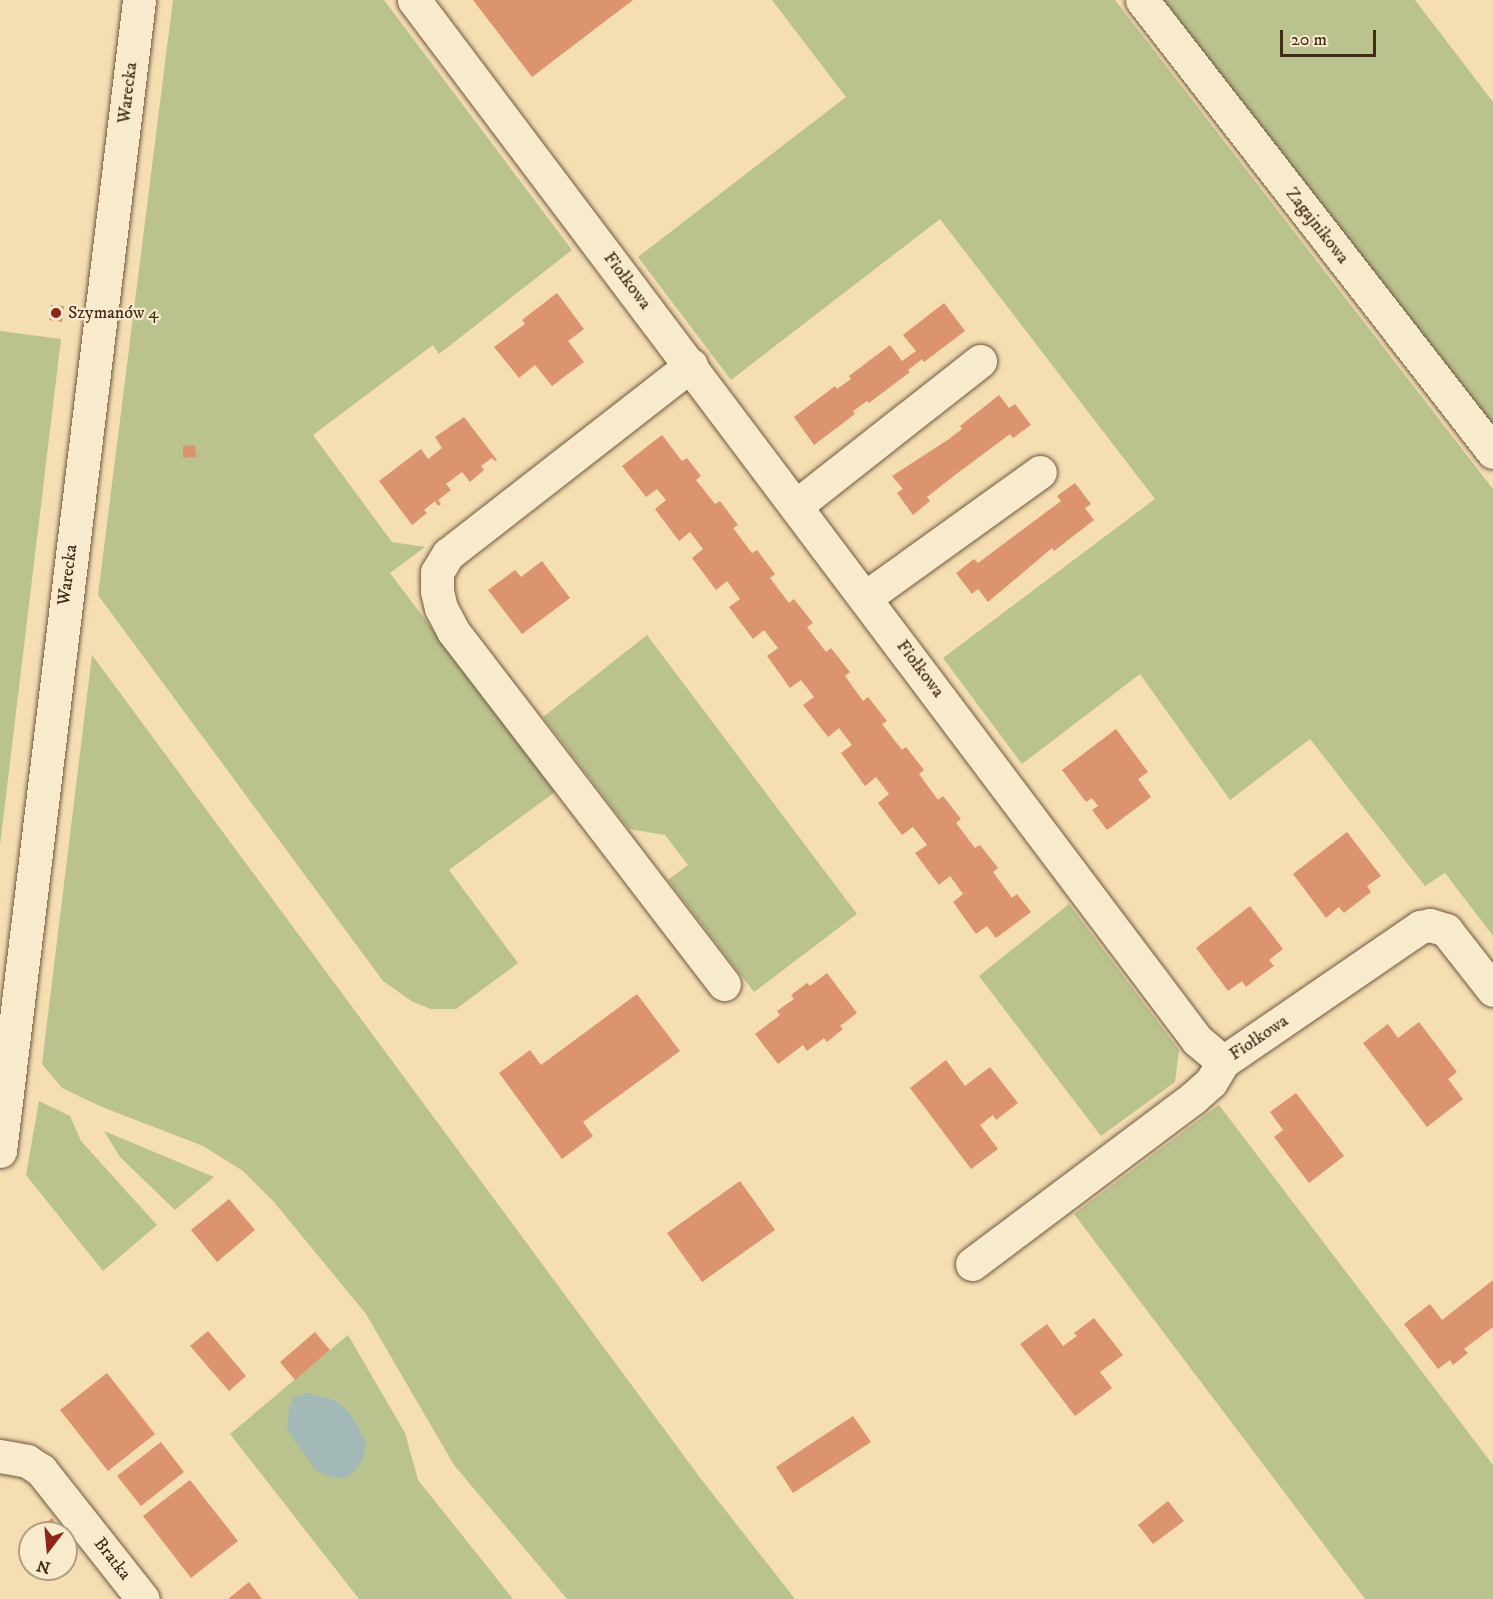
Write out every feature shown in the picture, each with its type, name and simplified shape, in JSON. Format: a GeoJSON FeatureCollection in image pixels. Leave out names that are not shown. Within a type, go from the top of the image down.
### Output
{"type":"FeatureCollection","features":[{"type":"Feature","properties":{"kind":"street","name":"Warecka"},"geometry":{"type":"LineString","coordinates":[[0,1151],[139,0]]}},
{"type":"Feature","properties":{"kind":"street","name":"Fiołkowa"},"geometry":{"type":"LineString","coordinates":[[414,0],[797,505],[1197,1040],[1223,1062],[1420,927],[1430,925],[1446,930],[1493,990]]}},
{"type":"Feature","properties":{"kind":"street","name":"Zagajnikowa"},"geometry":{"type":"LineString","coordinates":[[1142,0],[1493,452]]}},
{"type":"Feature","properties":{"kind":"street"},"geometry":{"type":"LineString","coordinates":[[797,505],[980,361]]}},
{"type":"Feature","properties":{"kind":"street"},"geometry":{"type":"LineString","coordinates":[[691,365],[448,554],[437,572],[437,591],[441,608],[453,631],[724,984]]}},
{"type":"Feature","properties":{"kind":"street"},"geometry":{"type":"LineString","coordinates":[[866,597],[1040,472]]}},
{"type":"Feature","properties":{"kind":"street"},"geometry":{"type":"LineString","coordinates":[[972,1264],[1192,1099],[1211,1082],[1223,1062]]}},
{"type":"Feature","properties":{"kind":"street","name":"Bratka"},"geometry":{"type":"LineString","coordinates":[[0,1456],[27,1461],[41,1470],[143,1599]]}},
{"type":"Feature","properties":{"kind":"green space"},"geometry":{"type":"Polygon","coordinates":[[[173,0],[384,0],[572,250],[439,354],[433,345],[313,435],[392,542],[425,547],[390,573],[555,792],[449,870],[518,963],[456,1009],[431,1009],[413,1002],[383,981],[98,595],[173,0]]]}},
{"type":"Feature","properties":{"kind":"green space"},"geometry":{"type":"Polygon","coordinates":[[[772,0],[1115,0],[1493,489],[1493,936],[1445,873],[1425,886],[1310,739],[1230,800],[1140,674],[1022,764],[943,658],[1155,499],[940,219],[731,380],[638,257],[846,97],[772,0]]]}},
{"type":"Feature","properties":{"kind":"green space"},"geometry":{"type":"Polygon","coordinates":[[[1156,0],[1415,0],[1493,102],[1493,430],[1156,0]]]}},
{"type":"Feature","properties":{"kind":"green space"},"geometry":{"type":"Polygon","coordinates":[[[0,331],[61,339],[0,845],[0,331]]]}},
{"type":"Feature","properties":{"kind":"green space"},"geometry":{"type":"Polygon","coordinates":[[[647,635],[857,914],[754,992],[668,880],[688,865],[665,835],[629,829],[543,717],[647,635]]]}},
{"type":"Feature","properties":{"kind":"green space"},"geometry":{"type":"Polygon","coordinates":[[[92,655],[701,1479],[795,1599],[567,1599],[454,1465],[366,1314],[274,1202],[243,1171],[203,1146],[102,1107],[62,1088],[42,1064],[92,655]]]}},
{"type":"Feature","properties":{"kind":"green space"},"geometry":{"type":"Polygon","coordinates":[[[1069,904],[1179,1050],[1175,1082],[1101,1136],[979,976],[1069,904]]]}},
{"type":"Feature","properties":{"kind":"green space"},"geometry":{"type":"Polygon","coordinates":[[[39,1101],[70,1116],[81,1141],[157,1225],[103,1271],[26,1175],[39,1101]]]}},
{"type":"Feature","properties":{"kind":"green space"},"geometry":{"type":"Polygon","coordinates":[[[1219,1105],[1493,1465],[1493,1599],[1365,1599],[1074,1214],[1219,1105]]]}},
{"type":"Feature","properties":{"kind":"green space"},"geometry":{"type":"Polygon","coordinates":[[[104,1131],[214,1177],[175,1210],[120,1157],[104,1131]]]}},
{"type":"Feature","properties":{"kind":"green space"},"geometry":{"type":"Polygon","coordinates":[[[348,1335],[405,1433],[418,1480],[513,1599],[359,1599],[230,1434],[348,1335]]]}},
{"type":"Feature","properties":{"kind":"water"},"geometry":{"type":"Polygon","coordinates":[[[308,1393],[334,1400],[349,1412],[366,1441],[363,1461],[349,1476],[340,1478],[327,1476],[315,1469],[287,1430],[289,1409],[294,1397],[308,1393]]]}},
{"type":"Feature","properties":{"kind":"building"},"geometry":{"type":"Polygon","coordinates":[[[473,0],[633,0],[532,77],[473,0]]]}},
{"type":"Feature","properties":{"kind":"building"},"geometry":{"type":"Polygon","coordinates":[[[557,293],[584,329],[568,341],[584,362],[552,386],[535,365],[519,378],[494,347],[525,324],[522,320],[557,293]]]}},
{"type":"Feature","properties":{"kind":"building"},"geometry":{"type":"Polygon","coordinates":[[[944,303],[965,331],[924,362],[922,359],[908,370],[910,372],[869,403],[867,401],[853,411],[855,414],[814,445],[794,417],[835,386],[837,389],[851,379],[849,376],[890,345],[902,361],[916,351],[903,335],[944,303]]]}},
{"type":"Feature","properties":{"kind":"building","name":"Szymanów 4"},"geometry":{"type":"Polygon","coordinates":[[[51,305],[64,306],[62,322],[49,320],[51,305]]]}},
{"type":"Feature","properties":{"kind":"building"},"geometry":{"type":"Polygon","coordinates":[[[999,395],[1009,408],[1015,404],[1031,425],[1013,438],[1010,434],[955,475],[927,497],[930,501],[913,515],[897,493],[903,489],[892,476],[949,439],[962,429],[960,426],[999,395]]]}},
{"type":"Feature","properties":{"kind":"building"},"geometry":{"type":"Polygon","coordinates":[[[464,417],[497,460],[492,458],[481,466],[484,470],[470,482],[462,472],[446,484],[451,490],[438,500],[441,504],[438,506],[435,501],[424,510],[427,513],[412,525],[379,481],[421,449],[428,459],[442,448],[435,437],[464,417]]]}},
{"type":"Feature","properties":{"kind":"building"},"geometry":{"type":"Polygon","coordinates":[[[662,435],[682,461],[687,458],[701,476],[696,480],[715,504],[720,501],[738,525],[733,528],[752,553],[757,550],[775,574],[770,578],[789,603],[794,599],[813,623],[807,627],[826,652],[831,648],[850,672],[845,676],[863,701],[868,697],[887,721],[882,724],[902,750],[906,747],[924,770],[919,774],[938,800],[943,796],[961,819],[956,823],[975,848],[980,845],[998,868],[993,872],[1012,898],[1017,894],[1031,912],[996,938],[987,926],[976,934],[953,902],[963,894],[950,876],[939,885],[915,853],[927,845],[913,827],[902,835],[878,803],[889,794],[876,777],[865,786],[841,753],[852,745],[839,728],[828,737],[803,705],[814,697],[801,680],[790,688],[767,656],[778,648],[764,630],[753,639],[729,607],[740,599],[727,581],[716,590],[692,558],[703,549],[690,532],[679,541],[655,509],[666,500],[657,489],[646,497],[622,466],[662,435]]]}},
{"type":"Feature","properties":{"kind":"building"},"geometry":{"type":"Polygon","coordinates":[[[195,445],[196,457],[183,458],[183,446],[195,445]]]}},
{"type":"Feature","properties":{"kind":"building"},"geometry":{"type":"Polygon","coordinates":[[[1075,483],[1091,504],[1085,508],[1094,520],[1054,551],[1052,548],[988,602],[978,589],[972,594],[956,573],[974,559],[978,563],[1061,501],[1057,496],[1075,483]]]}},
{"type":"Feature","properties":{"kind":"building"},"geometry":{"type":"Polygon","coordinates":[[[542,561],[570,598],[522,634],[488,590],[515,570],[521,577],[542,561]]]}},
{"type":"Feature","properties":{"kind":"building"},"geometry":{"type":"Polygon","coordinates":[[[1116,729],[1148,772],[1138,779],[1151,797],[1107,830],[1092,810],[1098,806],[1092,798],[1086,802],[1062,770],[1116,729]]]}},
{"type":"Feature","properties":{"kind":"building"},"geometry":{"type":"Polygon","coordinates":[[[1347,832],[1381,876],[1367,886],[1371,892],[1344,913],[1339,907],[1326,918],[1293,874],[1347,832]]]}},
{"type":"Feature","properties":{"kind":"building"},"geometry":{"type":"Polygon","coordinates":[[[1250,906],[1283,949],[1269,960],[1274,966],[1246,987],[1242,981],[1228,991],[1196,948],[1250,906]]]}},
{"type":"Feature","properties":{"kind":"building"},"geometry":{"type":"Polygon","coordinates":[[[827,973],[857,1013],[840,1026],[843,1029],[827,1042],[824,1038],[807,1051],[803,1045],[778,1064],[755,1034],[780,1015],[777,1011],[794,999],[791,995],[807,983],[810,986],[827,973]]]}},
{"type":"Feature","properties":{"kind":"building"},"geometry":{"type":"Polygon","coordinates":[[[637,994],[680,1051],[583,1122],[593,1136],[562,1159],[499,1073],[530,1050],[541,1065],[637,994]]]}},
{"type":"Feature","properties":{"kind":"building"},"geometry":{"type":"Polygon","coordinates":[[[1419,1022],[1457,1072],[1448,1079],[1463,1099],[1427,1127],[1363,1043],[1388,1024],[1398,1038],[1419,1022]]]}},
{"type":"Feature","properties":{"kind":"building"},"geometry":{"type":"Polygon","coordinates":[[[946,1060],[965,1086],[990,1067],[1018,1103],[996,1120],[993,1115],[980,1125],[998,1149],[971,1169],[910,1088],[946,1060]]]}},
{"type":"Feature","properties":{"kind":"building"},"geometry":{"type":"Polygon","coordinates":[[[1296,1093],[1344,1156],[1309,1183],[1274,1137],[1283,1130],[1270,1112],[1296,1093]]]}},
{"type":"Feature","properties":{"kind":"building"},"geometry":{"type":"Polygon","coordinates":[[[740,1181],[775,1230],[702,1282],[667,1233],[740,1181]]]}},
{"type":"Feature","properties":{"kind":"building"},"geometry":{"type":"Polygon","coordinates":[[[229,1199],[255,1230],[217,1262],[191,1230],[229,1199]]]}},
{"type":"Feature","properties":{"kind":"building"},"geometry":{"type":"Polygon","coordinates":[[[1493,1280],[1493,1327],[1464,1349],[1468,1353],[1453,1365],[1450,1360],[1438,1369],[1404,1324],[1430,1304],[1442,1320],[1493,1280]]]}},
{"type":"Feature","properties":{"kind":"building"},"geometry":{"type":"Polygon","coordinates":[[[1094,1318],[1123,1355],[1100,1372],[1112,1388],[1075,1416],[1020,1344],[1047,1324],[1063,1346],[1077,1336],[1074,1333],[1094,1318]]]}},
{"type":"Feature","properties":{"kind":"building"},"geometry":{"type":"Polygon","coordinates":[[[208,1331],[246,1376],[229,1391],[190,1346],[208,1331]]]}},
{"type":"Feature","properties":{"kind":"building"},"geometry":{"type":"Polygon","coordinates":[[[315,1332],[330,1350],[295,1380],[280,1362],[315,1332]]]}},
{"type":"Feature","properties":{"kind":"building"},"geometry":{"type":"Polygon","coordinates":[[[107,1373],[155,1434],[108,1471],[60,1410],[107,1373]]]}},
{"type":"Feature","properties":{"kind":"building"},"geometry":{"type":"Polygon","coordinates":[[[853,1416],[871,1442],[793,1493],[776,1467],[853,1416]]]}},
{"type":"Feature","properties":{"kind":"building"},"geometry":{"type":"Polygon","coordinates":[[[161,1442],[184,1472],[141,1506],[117,1476],[161,1442]]]}},
{"type":"Feature","properties":{"kind":"building"},"geometry":{"type":"Polygon","coordinates":[[[190,1480],[238,1541],[191,1578],[143,1516],[190,1480]]]}},
{"type":"Feature","properties":{"kind":"building"},"geometry":{"type":"Polygon","coordinates":[[[1168,1501],[1184,1521],[1153,1544],[1138,1525],[1168,1501]]]}},
{"type":"Feature","properties":{"kind":"building"},"geometry":{"type":"Polygon","coordinates":[[[249,1582],[262,1599],[228,1599],[249,1582]]]}},
{"type":"Feature","properties":{"kind":"place","name":"Szymanów 4"},"geometry":{"type":"Point","coordinates":[56,313]}}]}
